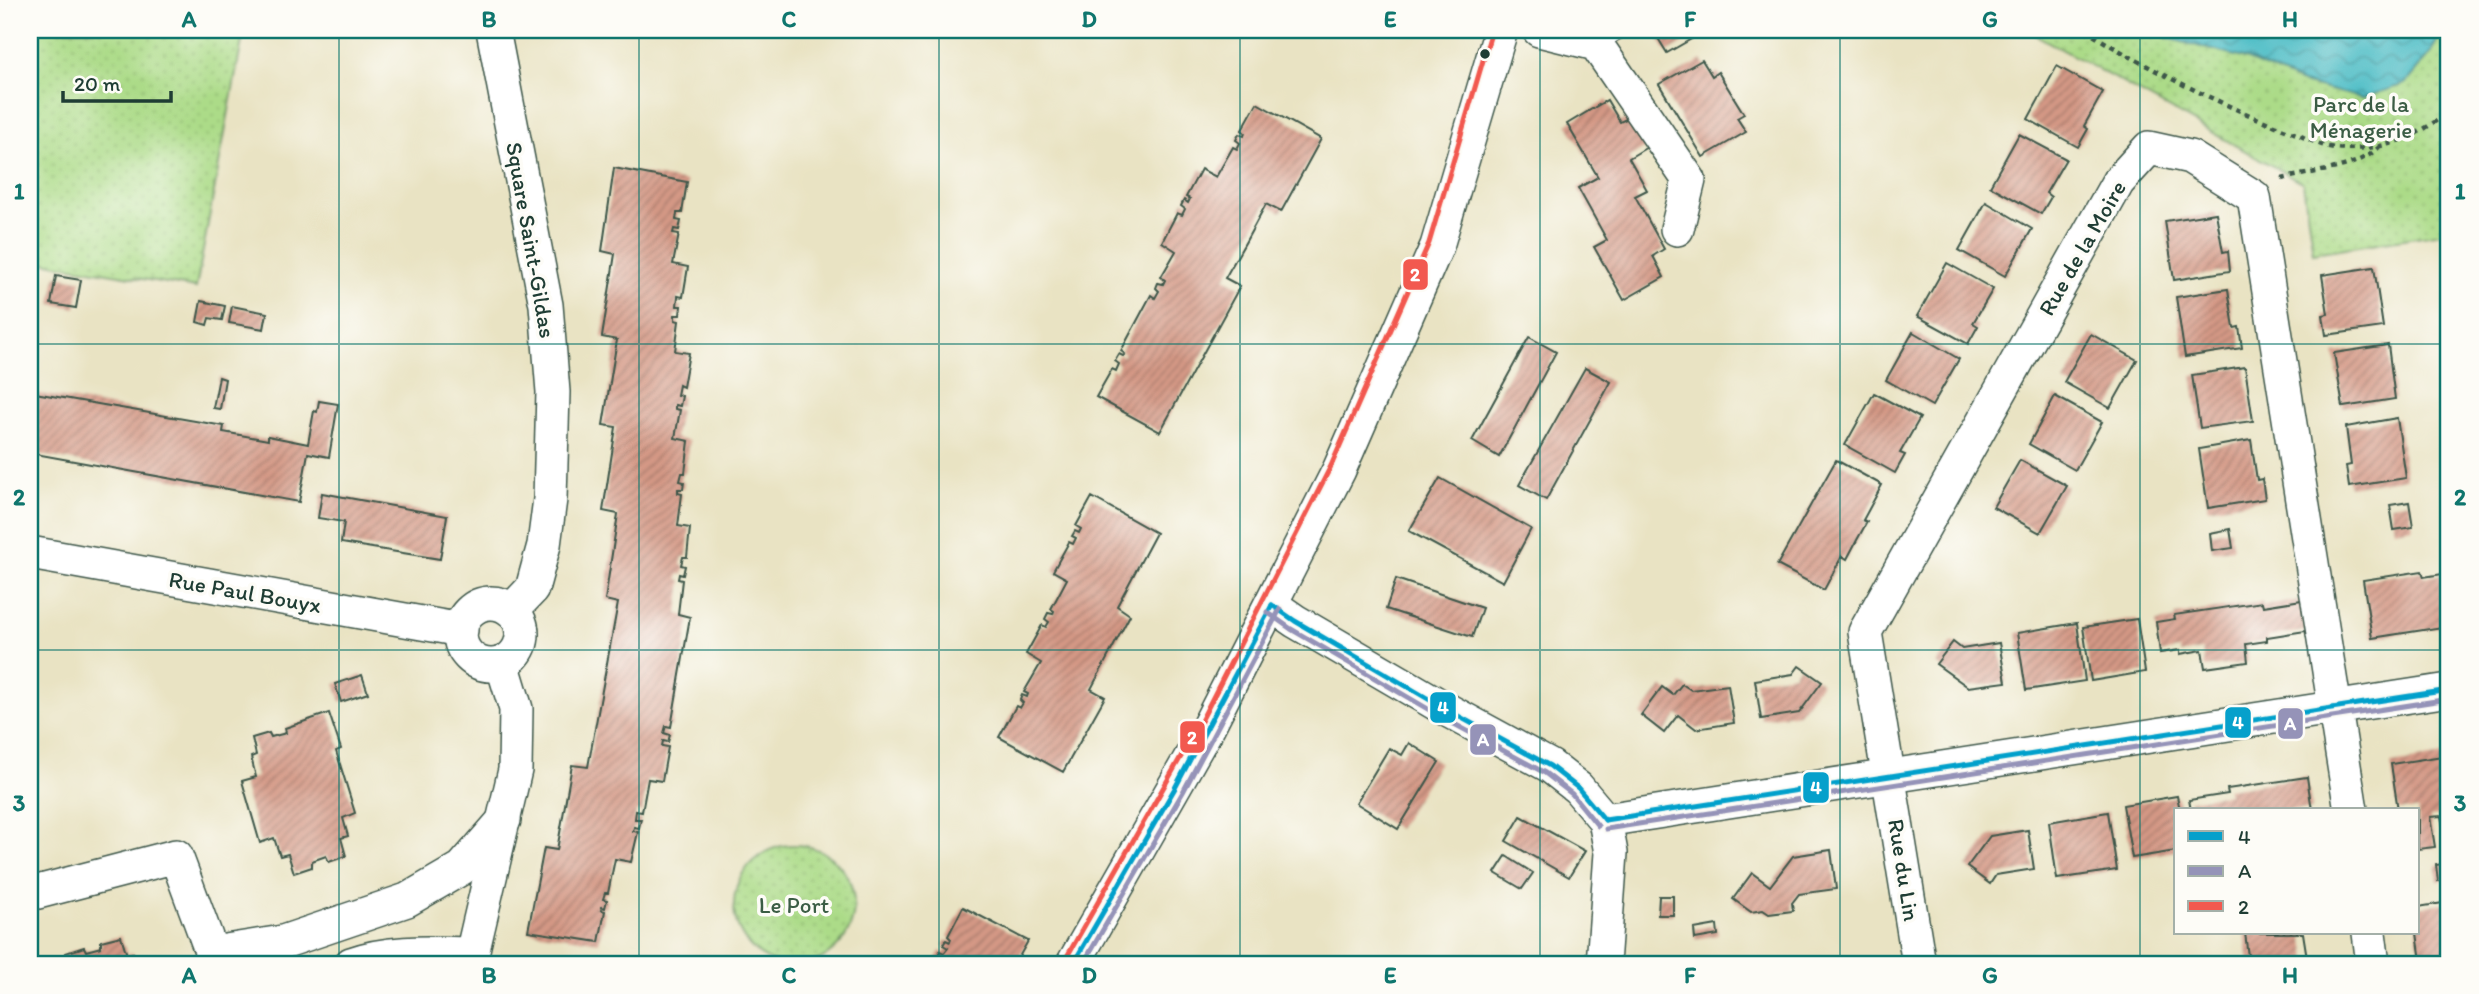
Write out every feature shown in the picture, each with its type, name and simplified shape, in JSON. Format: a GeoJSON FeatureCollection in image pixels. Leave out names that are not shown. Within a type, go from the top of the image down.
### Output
{"type":"FeatureCollection","features":[{"type":"Feature","properties":{"kind":"street","name":"Square Saint-Gildas"},"geometry":{"type":"LineString","coordinates":[[493,30],[546,305],[553,392],[550,499],[544,545],[532,589],[512,610]]}},
{"type":"Feature","properties":{"kind":"street"},"geometry":{"type":"LineString","coordinates":[[1073,964],[1188,765],[1339,470],[1437,246],[1501,30]]}},
{"type":"Feature","properties":{"kind":"street"},"geometry":{"type":"LineString","coordinates":[[1539,30],[1608,37],[1689,180],[1677,229]]}},
{"type":"Feature","properties":{"kind":"street","name":"Rue de la Moire"},"geometry":{"type":"LineString","coordinates":[[1889,777],[1865,632],[2118,182],[2148,148],[2190,157],[2254,197]]}},
{"type":"Feature","properties":{"kind":"street"},"geometry":{"type":"LineString","coordinates":[[2254,197],[2351,808]]}},
{"type":"Feature","properties":{"kind":"street","name":"Rue Paul Bouyx"},"geometry":{"type":"LineString","coordinates":[[30,553],[461,630]]}},
{"type":"Feature","properties":{"kind":"street"},"geometry":{"type":"LineString","coordinates":[[494,603],[512,610],[522,628],[518,649],[502,663],[481,663],[472,658],[461,640],[463,621],[476,607],[494,603]]}},
{"type":"Feature","properties":{"kind":"street"},"geometry":{"type":"LineString","coordinates":[[1272,605],[1450,712],[1550,766],[1578,788],[1605,820],[1611,853],[1603,964]]}},
{"type":"Feature","properties":{"kind":"street"},"geometry":{"type":"LineString","coordinates":[[351,964],[421,952],[472,959],[516,770],[516,709],[502,663]]}},
{"type":"Feature","properties":{"kind":"street"},"geometry":{"type":"LineString","coordinates":[[1605,820],[2449,690]]}},
{"type":"Feature","properties":{"kind":"street","name":"Rue du Lin"},"geometry":{"type":"LineString","coordinates":[[1889,777],[1919,964]]}},
{"type":"Feature","properties":{"kind":"street"},"geometry":{"type":"LineString","coordinates":[[30,894],[176,856],[214,959],[283,942],[407,900],[462,867],[505,820]]}},
{"type":"Feature","properties":{"kind":"street"},"geometry":{"type":"LineString","coordinates":[[2369,934],[2373,964]]}},
{"type":"Feature","properties":{"kind":"path"},"geometry":{"type":"LineString","coordinates":[[2085,30],[2110,46],[2259,119],[2333,148],[2394,144],[2427,129],[2449,111]]}},
{"type":"Feature","properties":{"kind":"path"},"geometry":{"type":"LineString","coordinates":[[2254,197],[2277,180],[2350,163],[2372,154],[2379,146]]}},
{"type":"Feature","properties":{"kind":"green space"},"geometry":{"type":"Polygon","coordinates":[[[30,30],[244,30],[196,288],[30,260],[30,30]]]}},
{"type":"Feature","properties":{"kind":"green space","name":"Parc de la Ménagerie"},"geometry":{"type":"Polygon","coordinates":[[[2027,30],[2449,30],[2449,232],[2313,253],[2303,183],[2027,30]]]}},
{"type":"Feature","properties":{"kind":"green space","name":"Le Port"},"geometry":{"type":"Polygon","coordinates":[[[794,845],[817,850],[836,863],[849,882],[854,905],[849,928],[836,947],[817,960],[794,965],[771,960],[752,947],[739,928],[734,905],[739,882],[752,863],[771,850],[794,845]]]}},
{"type":"Feature","properties":{"kind":"water"},"geometry":{"type":"Polygon","coordinates":[[[2150,30],[2443,30],[2430,54],[2405,84],[2362,98],[2302,83],[2243,58],[2171,39],[2150,30]]]}},
{"type":"Feature","properties":{"kind":"building"},"geometry":{"type":"Polygon","coordinates":[[[1653,30],[1707,30],[1667,53],[1653,30]]]}},
{"type":"Feature","properties":{"kind":"building"},"geometry":{"type":"Polygon","coordinates":[[[1702,60],[1712,76],[1718,72],[1744,114],[1737,118],[1746,132],[1703,157],[1659,84],[1702,60]]]}},
{"type":"Feature","properties":{"kind":"building"},"geometry":{"type":"Polygon","coordinates":[[[2057,66],[2103,92],[2084,126],[2088,129],[2078,147],[2028,119],[2057,66]]]}},
{"type":"Feature","properties":{"kind":"building"},"geometry":{"type":"Polygon","coordinates":[[[1607,100],[1620,122],[1632,116],[1649,146],[1629,158],[1647,190],[1635,196],[1664,249],[1653,256],[1664,277],[1624,300],[1594,247],[1607,240],[1578,188],[1598,177],[1567,124],[1607,100]]]}},
{"type":"Feature","properties":{"kind":"building"},"geometry":{"type":"Polygon","coordinates":[[[1257,103],[1321,139],[1281,212],[1266,204],[1225,278],[1240,286],[1160,432],[1096,397],[1112,369],[1116,371],[1119,364],[1115,361],[1119,354],[1125,354],[1121,351],[1151,295],[1155,298],[1159,291],[1156,288],[1158,283],[1163,284],[1165,280],[1161,277],[1176,251],[1162,242],[1177,213],[1182,215],[1185,209],[1181,206],[1184,200],[1188,203],[1190,199],[1186,197],[1201,169],[1216,177],[1233,147],[1237,149],[1240,143],[1236,140],[1239,134],[1244,136],[1242,130],[1257,103]]]}},
{"type":"Feature","properties":{"kind":"building"},"geometry":{"type":"Polygon","coordinates":[[[2019,134],[2066,159],[2046,193],[2051,197],[2041,214],[1990,186],[2019,134]]]}},
{"type":"Feature","properties":{"kind":"building"},"geometry":{"type":"Polygon","coordinates":[[[614,168],[687,182],[682,213],[677,213],[676,220],[681,221],[679,230],[674,229],[673,233],[679,234],[673,264],[688,267],[683,297],[678,296],[680,315],[675,315],[675,320],[679,321],[675,351],[689,353],[683,387],[679,385],[677,395],[682,396],[680,406],[675,405],[675,409],[680,410],[675,438],[689,441],[685,473],[682,473],[680,481],[684,482],[683,489],[678,489],[678,493],[682,494],[678,526],[690,528],[687,557],[683,557],[681,565],[685,566],[683,575],[679,574],[678,579],[682,580],[678,614],[690,617],[671,727],[666,726],[664,733],[670,735],[668,742],[663,741],[662,746],[668,747],[662,781],[648,779],[642,812],[636,811],[635,819],[641,819],[639,828],[634,827],[633,831],[638,832],[631,862],[615,859],[608,893],[605,893],[603,899],[607,900],[605,908],[602,907],[601,910],[605,911],[599,942],[528,931],[544,848],[557,850],[572,765],[588,767],[618,603],[605,600],[618,514],[603,511],[616,427],[603,425],[617,340],[602,337],[615,254],[602,251],[614,168]]]}},
{"type":"Feature","properties":{"kind":"building"},"geometry":{"type":"Polygon","coordinates":[[[1986,202],[2032,229],[2005,276],[1959,250],[1986,202]]]}},
{"type":"Feature","properties":{"kind":"building"},"geometry":{"type":"Polygon","coordinates":[[[2216,213],[2223,252],[2228,251],[2230,271],[2174,280],[2165,221],[2216,213]]]}},
{"type":"Feature","properties":{"kind":"building"},"geometry":{"type":"Polygon","coordinates":[[[1947,263],[1993,289],[1973,323],[1978,326],[1968,344],[1917,316],[1947,263]]]}},
{"type":"Feature","properties":{"kind":"building"},"geometry":{"type":"Polygon","coordinates":[[[2374,267],[2383,327],[2326,335],[2323,315],[2328,314],[2322,275],[2374,267]]]}},
{"type":"Feature","properties":{"kind":"building"},"geometry":{"type":"Polygon","coordinates":[[[56,276],[81,280],[76,308],[51,304],[56,276]]]}},
{"type":"Feature","properties":{"kind":"building"},"geometry":{"type":"Polygon","coordinates":[[[2228,289],[2234,328],[2239,327],[2242,348],[2185,357],[2176,297],[2228,289]]]}},
{"type":"Feature","properties":{"kind":"building"},"geometry":{"type":"Polygon","coordinates":[[[201,301],[225,306],[222,320],[209,318],[207,325],[197,322],[201,301]]]}},
{"type":"Feature","properties":{"kind":"building"},"geometry":{"type":"Polygon","coordinates":[[[232,306],[267,313],[264,329],[229,323],[232,306]]]}},
{"type":"Feature","properties":{"kind":"building"},"geometry":{"type":"Polygon","coordinates":[[[1913,332],[1959,359],[1932,406],[1886,380],[1913,332]]]}},
{"type":"Feature","properties":{"kind":"building"},"geometry":{"type":"Polygon","coordinates":[[[2091,334],[2137,360],[2110,408],[2064,382],[2091,334]]]}},
{"type":"Feature","properties":{"kind":"building"},"geometry":{"type":"Polygon","coordinates":[[[1529,337],[1556,352],[1499,457],[1472,441],[1529,337]]]}},
{"type":"Feature","properties":{"kind":"building"},"geometry":{"type":"Polygon","coordinates":[[[2388,345],[2395,399],[2343,407],[2334,353],[2388,345]]]}},
{"type":"Feature","properties":{"kind":"building"},"geometry":{"type":"Polygon","coordinates":[[[2245,367],[2253,421],[2200,428],[2192,375],[2245,367]]]}},
{"type":"Feature","properties":{"kind":"building"},"geometry":{"type":"Polygon","coordinates":[[[1585,368],[1611,382],[1546,500],[1519,485],[1585,368]]]}},
{"type":"Feature","properties":{"kind":"building"},"geometry":{"type":"Polygon","coordinates":[[[219,377],[225,379],[220,409],[213,408],[219,377]]]}},
{"type":"Feature","properties":{"kind":"building"},"geometry":{"type":"Polygon","coordinates":[[[35,393],[224,426],[223,432],[268,440],[268,436],[308,444],[314,411],[317,412],[319,401],[338,404],[329,457],[308,453],[299,502],[30,453],[30,427],[35,393]]]}},
{"type":"Feature","properties":{"kind":"building"},"geometry":{"type":"Polygon","coordinates":[[[1874,393],[1920,418],[1900,453],[1905,455],[1895,473],[1845,445],[1874,393]]]}},
{"type":"Feature","properties":{"kind":"building"},"geometry":{"type":"Polygon","coordinates":[[[2055,396],[2102,422],[2075,470],[2029,444],[2055,396]]]}},
{"type":"Feature","properties":{"kind":"building"},"geometry":{"type":"Polygon","coordinates":[[[2397,418],[2406,478],[2349,487],[2346,466],[2351,465],[2346,427],[2397,418]]]}},
{"type":"Feature","properties":{"kind":"building"},"geometry":{"type":"Polygon","coordinates":[[[2251,440],[2257,480],[2262,479],[2265,499],[2208,508],[2199,449],[2251,440]]]}},
{"type":"Feature","properties":{"kind":"building"},"geometry":{"type":"Polygon","coordinates":[[[1836,460],[1882,485],[1863,520],[1867,522],[1847,559],[1842,556],[1824,590],[1777,565],[1836,460]]]}},
{"type":"Feature","properties":{"kind":"building"},"geometry":{"type":"Polygon","coordinates":[[[2020,460],[2067,486],[2040,533],[1993,507],[2020,460]]]}},
{"type":"Feature","properties":{"kind":"building"},"geometry":{"type":"Polygon","coordinates":[[[1440,478],[1531,529],[1503,582],[1409,531],[1440,478]]]}},
{"type":"Feature","properties":{"kind":"building"},"geometry":{"type":"Polygon","coordinates":[[[322,493],[447,516],[440,559],[341,543],[344,522],[318,518],[322,493]]]}},
{"type":"Feature","properties":{"kind":"building"},"geometry":{"type":"Polygon","coordinates":[[[1092,497],[1156,533],[1117,606],[1130,615],[1091,689],[1105,697],[1063,772],[999,737],[1016,706],[1020,708],[1023,703],[1020,700],[1022,695],[1027,697],[1028,694],[1024,692],[1041,663],[1026,654],[1042,625],[1046,627],[1049,622],[1045,619],[1048,613],[1053,614],[1051,609],[1067,579],[1053,571],[1069,542],[1073,544],[1076,538],[1072,536],[1075,531],[1079,533],[1081,529],[1076,526],[1092,497]]]}},
{"type":"Feature","properties":{"kind":"building"},"geometry":{"type":"Polygon","coordinates":[[[2409,502],[2413,527],[2394,530],[2390,505],[2409,502]]]}},
{"type":"Feature","properties":{"kind":"building"},"geometry":{"type":"Polygon","coordinates":[[[2230,529],[2233,548],[2212,551],[2210,533],[2230,529]]]}},
{"type":"Feature","properties":{"kind":"building"},"geometry":{"type":"Polygon","coordinates":[[[2422,571],[2424,577],[2449,573],[2449,626],[2372,638],[2363,580],[2422,571]]]}},
{"type":"Feature","properties":{"kind":"building"},"geometry":{"type":"Polygon","coordinates":[[[1396,579],[1482,608],[1472,637],[1386,609],[1396,579]]]}},
{"type":"Feature","properties":{"kind":"building"},"geometry":{"type":"Polygon","coordinates":[[[2308,599],[2312,630],[2267,637],[2267,641],[2246,644],[2248,662],[2205,668],[2202,650],[2180,654],[2180,650],[2160,653],[2156,622],[2175,619],[2174,615],[2262,602],[2263,606],[2308,599]]]}},
{"type":"Feature","properties":{"kind":"building"},"geometry":{"type":"Polygon","coordinates":[[[2137,619],[2145,672],[2091,681],[2083,627],[2137,619]]]}},
{"type":"Feature","properties":{"kind":"building"},"geometry":{"type":"Polygon","coordinates":[[[2077,623],[2085,681],[2026,690],[2017,633],[2077,623]]]}},
{"type":"Feature","properties":{"kind":"building"},"geometry":{"type":"Polygon","coordinates":[[[1953,642],[1962,649],[1999,643],[2006,682],[1968,687],[1936,664],[1953,642]]]}},
{"type":"Feature","properties":{"kind":"building"},"geometry":{"type":"Polygon","coordinates":[[[1799,666],[1822,682],[1799,713],[1761,719],[1755,680],[1793,674],[1799,666]]]}},
{"type":"Feature","properties":{"kind":"building"},"geometry":{"type":"Polygon","coordinates":[[[362,675],[368,693],[341,702],[335,684],[362,675]]]}},
{"type":"Feature","properties":{"kind":"building"},"geometry":{"type":"Polygon","coordinates":[[[1682,684],[1691,690],[1728,685],[1734,723],[1696,729],[1678,715],[1664,733],[1641,715],[1662,687],[1673,695],[1682,684]]]}},
{"type":"Feature","properties":{"kind":"building"},"geometry":{"type":"Polygon","coordinates":[[[329,713],[341,749],[336,751],[355,813],[343,818],[348,836],[341,838],[346,856],[329,862],[326,856],[312,861],[312,867],[294,873],[288,854],[280,856],[274,838],[260,843],[242,781],[256,777],[251,757],[256,755],[252,738],[269,733],[271,737],[286,733],[285,728],[329,713]]]}},
{"type":"Feature","properties":{"kind":"building"},"geometry":{"type":"Polygon","coordinates":[[[1409,743],[1439,762],[1398,829],[1356,803],[1389,748],[1402,755],[1409,743]]]}},
{"type":"Feature","properties":{"kind":"building"},"geometry":{"type":"Polygon","coordinates":[[[2449,755],[2449,843],[2446,843],[2441,816],[2430,817],[2435,847],[2420,849],[2420,808],[2398,808],[2391,764],[2449,755]]]}},
{"type":"Feature","properties":{"kind":"building"},"geometry":{"type":"Polygon","coordinates":[[[2307,777],[2312,808],[2191,808],[2189,800],[2228,794],[2227,789],[2307,777]]]}},
{"type":"Feature","properties":{"kind":"building"},"geometry":{"type":"Polygon","coordinates":[[[2177,796],[2180,808],[2174,808],[2174,851],[2132,858],[2123,805],[2177,796]]]}},
{"type":"Feature","properties":{"kind":"building"},"geometry":{"type":"Polygon","coordinates":[[[2108,812],[2117,870],[2057,879],[2049,822],[2108,812]]]}},
{"type":"Feature","properties":{"kind":"building"},"geometry":{"type":"Polygon","coordinates":[[[1521,816],[1585,851],[1569,877],[1506,841],[1521,816]]]}},
{"type":"Feature","properties":{"kind":"building"},"geometry":{"type":"Polygon","coordinates":[[[2028,830],[2034,869],[1996,875],[1990,884],[1967,867],[1990,836],[2028,830]]]}},
{"type":"Feature","properties":{"kind":"building"},"geometry":{"type":"Polygon","coordinates":[[[1831,850],[1836,889],[1799,894],[1792,903],[1793,911],[1769,914],[1763,910],[1751,912],[1733,899],[1752,873],[1770,886],[1793,856],[1831,850]]]}},
{"type":"Feature","properties":{"kind":"building"},"geometry":{"type":"Polygon","coordinates":[[[1506,856],[1533,873],[1522,889],[1495,873],[1506,856]]]}},
{"type":"Feature","properties":{"kind":"building"},"geometry":{"type":"Polygon","coordinates":[[[2449,863],[2449,879],[2438,881],[2436,865],[2449,863]]]}},
{"type":"Feature","properties":{"kind":"building"},"geometry":{"type":"Polygon","coordinates":[[[1659,896],[1673,896],[1673,915],[1658,915],[1659,896]]]}},
{"type":"Feature","properties":{"kind":"building"},"geometry":{"type":"Polygon","coordinates":[[[2449,902],[2449,957],[2421,961],[2417,934],[2420,934],[2420,907],[2449,902]]]}},
{"type":"Feature","properties":{"kind":"building"},"geometry":{"type":"Polygon","coordinates":[[[963,907],[1028,941],[1015,964],[933,964],[940,951],[944,953],[948,948],[943,945],[946,940],[950,942],[948,936],[963,907]]]}},
{"type":"Feature","properties":{"kind":"building"},"geometry":{"type":"Polygon","coordinates":[[[1717,925],[1718,935],[1695,939],[1694,929],[1717,925]]]}},
{"type":"Feature","properties":{"kind":"building"},"geometry":{"type":"Polygon","coordinates":[[[2245,934],[2303,934],[2308,964],[2249,964],[2245,934]]]}},
{"type":"Feature","properties":{"kind":"building"},"geometry":{"type":"Polygon","coordinates":[[[121,936],[127,955],[133,953],[137,964],[68,964],[66,953],[84,947],[86,951],[101,947],[101,941],[121,936]]]}},
{"type":"Feature","properties":{"kind":"transit line","name":"2"},"geometry":{"type":"LineString","coordinates":[[1065,960],[1199,725],[1331,466],[1429,243],[1492,30]]}},
{"type":"Feature","properties":{"kind":"transit line","name":"4"},"geometry":{"type":"LineString","coordinates":[[1272,605],[1449,711],[1550,766],[1578,788],[1605,820]]}},
{"type":"Feature","properties":{"kind":"transit line","name":"4"},"geometry":{"type":"LineString","coordinates":[[1073,964],[1175,788],[1272,605]]}},
{"type":"Feature","properties":{"kind":"transit line","name":"A"},"geometry":{"type":"LineString","coordinates":[[1083,964],[1183,792],[1280,609]]}},
{"type":"Feature","properties":{"kind":"transit line","name":"A"},"geometry":{"type":"LineString","coordinates":[[1267,612],[1291,629],[1445,719],[1545,773],[1572,794],[1598,826]]}},
{"type":"Feature","properties":{"kind":"transit line","name":"4"},"geometry":{"type":"LineString","coordinates":[[1605,820],[2449,690]]}},
{"type":"Feature","properties":{"kind":"transit line","name":"A"},"geometry":{"type":"LineString","coordinates":[[1606,829],[2449,699]]}}]}
